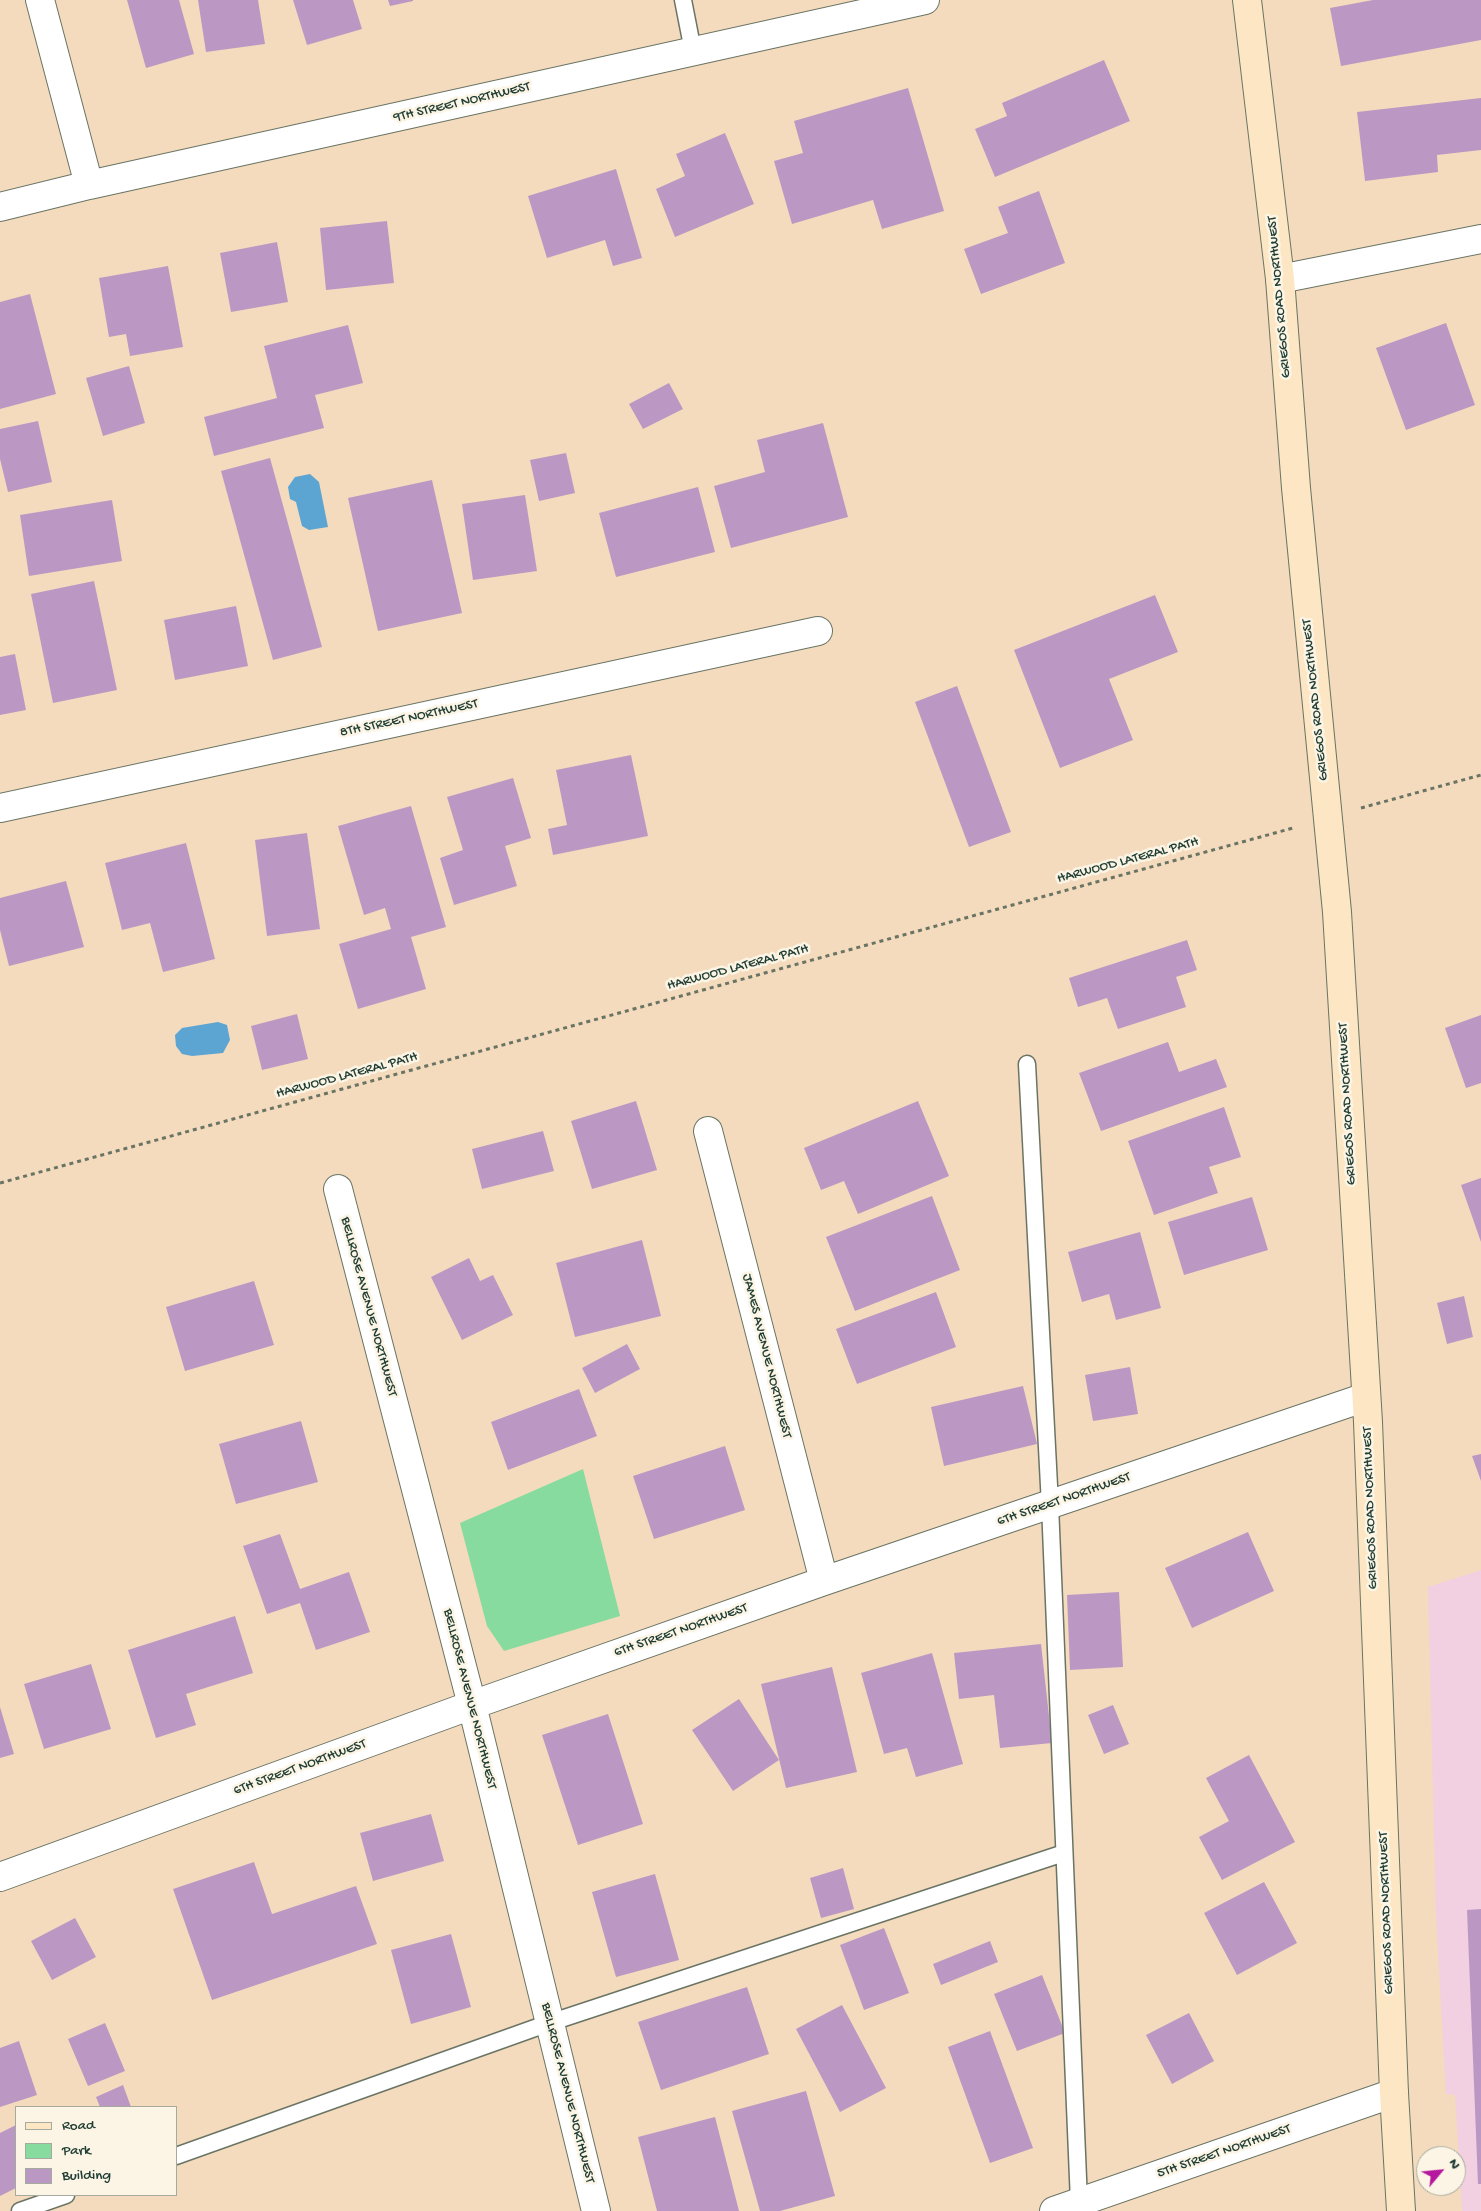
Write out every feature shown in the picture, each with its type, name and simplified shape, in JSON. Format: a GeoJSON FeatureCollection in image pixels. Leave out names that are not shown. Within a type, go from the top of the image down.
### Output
{"type":"FeatureCollection","features":[{"type":"Feature","properties":{"kind":"main road","name":"GRIEGOS ROAD NORTHWEST"},"geometry":{"type":"LineString","coordinates":[[1248,0],[1280,279],[1296,488],[1337,912],[1366,1397],[1394,2093],[1401,2211]]}},
{"type":"Feature","properties":{"kind":"street"},"geometry":{"type":"LineString","coordinates":[[40,0],[89,185]]}},
{"type":"Feature","properties":{"kind":"street","name":"9TH STREET NORTHWEST"},"geometry":{"type":"LineString","coordinates":[[0,207],[89,185],[925,0]]}},
{"type":"Feature","properties":{"kind":"street"},"geometry":{"type":"LineString","coordinates":[[1280,279],[1481,239]]}},
{"type":"Feature","properties":{"kind":"street","name":"8TH STREET NORTHWEST"},"geometry":{"type":"LineString","coordinates":[[0,808],[818,631]]}},
{"type":"Feature","properties":{"kind":"street","name":"JAMES AVENUE NORTHWEST"},"geometry":{"type":"LineString","coordinates":[[708,1131],[824,1581]]}},
{"type":"Feature","properties":{"kind":"street","name":"BELLROSE AVENUE NORTHWEST"},"geometry":{"type":"LineString","coordinates":[[338,1189],[472,1705],[596,2211]]}},
{"type":"Feature","properties":{"kind":"street","name":"6TH STREET NORTHWEST"},"geometry":{"type":"LineString","coordinates":[[0,1877],[472,1705],[824,1581],[1366,1397]]}},
{"type":"Feature","properties":{"kind":"street","name":"5TH STREET NORTHWEST"},"geometry":{"type":"LineString","coordinates":[[1054,2211],[1394,2093]]}},
{"type":"Feature","properties":{"kind":"lane"},"geometry":{"type":"LineString","coordinates":[[683,0],[693,51]]}},
{"type":"Feature","properties":{"kind":"lane"},"geometry":{"type":"LineString","coordinates":[[1027,1064],[1050,1504],[1079,2202]]}},
{"type":"Feature","properties":{"kind":"lane"},"geometry":{"type":"LineString","coordinates":[[178,2155],[550,2023],[1064,1853]]}},
{"type":"Feature","properties":{"kind":"lane"},"geometry":{"type":"LineString","coordinates":[[20,2211],[63,2196]]}},
{"type":"Feature","properties":{"kind":"path","name":"HARWOOD LATERAL PATH"},"geometry":{"type":"LineString","coordinates":[[0,1182],[1481,775]]}},
{"type":"Feature","properties":{"kind":"shaded area"},"geometry":{"type":"Polygon","coordinates":[[[1481,1570],[1481,2211],[1462,2211],[1461,2196],[1466,2196],[1466,2146],[1458,2146],[1455,2095],[1446,2094],[1436,1917],[1428,1587],[1481,1570]]]}},
{"type":"Feature","properties":{"kind":"green space"},"geometry":{"type":"Polygon","coordinates":[[[583,1469],[620,1616],[504,1651],[487,1626],[460,1523],[583,1469]]]}},
{"type":"Feature","properties":{"kind":"water"},"geometry":{"type":"Polygon","coordinates":[[[310,474],[319,482],[328,527],[309,530],[302,526],[296,502],[290,499],[288,487],[295,477],[310,474]]]}},
{"type":"Feature","properties":{"kind":"water"},"geometry":{"type":"Polygon","coordinates":[[[218,1022],[227,1025],[230,1040],[223,1053],[192,1056],[182,1054],[176,1046],[175,1035],[182,1028],[218,1022]]]}},
{"type":"Feature","properties":{"kind":"building"},"geometry":{"type":"Polygon","coordinates":[[[127,0],[179,0],[194,54],[146,68],[127,0]]]}},
{"type":"Feature","properties":{"kind":"building"},"geometry":{"type":"Polygon","coordinates":[[[198,0],[258,0],[265,44],[206,52],[198,0]]]}},
{"type":"Feature","properties":{"kind":"building"},"geometry":{"type":"Polygon","coordinates":[[[293,0],[353,0],[362,29],[307,45],[293,0]]]}},
{"type":"Feature","properties":{"kind":"building"},"geometry":{"type":"Polygon","coordinates":[[[388,0],[413,0],[413,1],[390,6],[388,0]]]}},
{"type":"Feature","properties":{"kind":"building"},"geometry":{"type":"Polygon","coordinates":[[[1373,0],[1481,0],[1481,40],[1341,66],[1330,8],[1373,0]]]}},
{"type":"Feature","properties":{"kind":"building"},"geometry":{"type":"Polygon","coordinates":[[[1104,60],[1130,121],[995,177],[975,129],[1007,116],[1002,103],[1104,60]]]}},
{"type":"Feature","properties":{"kind":"building"},"geometry":{"type":"Polygon","coordinates":[[[908,88],[944,211],[882,229],[873,200],[792,224],[774,161],[803,153],[794,121],[908,88]]]}},
{"type":"Feature","properties":{"kind":"building"},"geometry":{"type":"Polygon","coordinates":[[[1481,98],[1481,150],[1437,155],[1438,172],[1365,181],[1357,112],[1481,98]]]}},
{"type":"Feature","properties":{"kind":"building"},"geometry":{"type":"Polygon","coordinates":[[[725,133],[754,204],[675,237],[656,189],[685,176],[676,154],[725,133]]]}},
{"type":"Feature","properties":{"kind":"building"},"geometry":{"type":"Polygon","coordinates":[[[616,169],[642,258],[613,266],[605,240],[547,258],[528,196],[616,169]]]}},
{"type":"Feature","properties":{"kind":"building"},"geometry":{"type":"Polygon","coordinates":[[[1039,191],[1065,263],[981,294],[964,249],[1008,233],[998,207],[1039,191]]]}},
{"type":"Feature","properties":{"kind":"building"},"geometry":{"type":"Polygon","coordinates":[[[387,221],[394,283],[326,290],[320,228],[387,221]]]}},
{"type":"Feature","properties":{"kind":"building"},"geometry":{"type":"Polygon","coordinates":[[[277,242],[288,302],[231,312],[220,253],[277,242]]]}},
{"type":"Feature","properties":{"kind":"building"},"geometry":{"type":"Polygon","coordinates":[[[168,266],[183,347],[130,356],[126,334],[109,337],[99,278],[168,266]]]}},
{"type":"Feature","properties":{"kind":"building"},"geometry":{"type":"Polygon","coordinates":[[[30,294],[56,394],[0,409],[0,302],[30,294]]]}},
{"type":"Feature","properties":{"kind":"building"},"geometry":{"type":"Polygon","coordinates":[[[1446,323],[1475,405],[1406,430],[1376,348],[1446,323]]]}},
{"type":"Feature","properties":{"kind":"building"},"geometry":{"type":"Polygon","coordinates":[[[348,325],[363,383],[315,395],[324,428],[214,456],[204,417],[277,398],[264,346],[348,325]]]}},
{"type":"Feature","properties":{"kind":"building"},"geometry":{"type":"Polygon","coordinates":[[[129,366],[145,423],[103,436],[86,378],[129,366]]]}},
{"type":"Feature","properties":{"kind":"building"},"geometry":{"type":"Polygon","coordinates":[[[669,383],[683,409],[643,429],[629,404],[669,383]]]}},
{"type":"Feature","properties":{"kind":"building"},"geometry":{"type":"Polygon","coordinates":[[[38,421],[52,482],[8,492],[0,459],[0,429],[38,421]]]}},
{"type":"Feature","properties":{"kind":"building"},"geometry":{"type":"Polygon","coordinates":[[[823,423],[848,517],[731,548],[714,486],[765,472],[757,440],[823,423]]]}},
{"type":"Feature","properties":{"kind":"building"},"geometry":{"type":"Polygon","coordinates":[[[566,453],[575,493],[539,501],[530,460],[566,453]]]}},
{"type":"Feature","properties":{"kind":"building"},"geometry":{"type":"Polygon","coordinates":[[[270,458],[322,647],[273,660],[221,471],[270,458]]]}},
{"type":"Feature","properties":{"kind":"building"},"geometry":{"type":"Polygon","coordinates":[[[432,480],[462,613],[378,631],[348,498],[432,480]]]}},
{"type":"Feature","properties":{"kind":"building"},"geometry":{"type":"Polygon","coordinates":[[[698,487],[715,552],[616,577],[599,513],[698,487]]]}},
{"type":"Feature","properties":{"kind":"building"},"geometry":{"type":"Polygon","coordinates":[[[525,495],[537,571],[473,580],[462,504],[525,495]]]}},
{"type":"Feature","properties":{"kind":"building"},"geometry":{"type":"Polygon","coordinates":[[[112,500],[122,561],[29,576],[20,515],[112,500]]]}},
{"type":"Feature","properties":{"kind":"building"},"geometry":{"type":"Polygon","coordinates":[[[94,581],[117,690],[53,703],[31,594],[94,581]]]}},
{"type":"Feature","properties":{"kind":"building"},"geometry":{"type":"Polygon","coordinates":[[[1155,595],[1178,652],[1109,679],[1133,740],[1060,768],[1014,650],[1155,595]]]}},
{"type":"Feature","properties":{"kind":"building"},"geometry":{"type":"Polygon","coordinates":[[[236,606],[248,666],[175,680],[164,620],[236,606]]]}},
{"type":"Feature","properties":{"kind":"building"},"geometry":{"type":"Polygon","coordinates":[[[15,654],[26,710],[0,715],[0,657],[15,654]]]}},
{"type":"Feature","properties":{"kind":"building"},"geometry":{"type":"Polygon","coordinates":[[[957,686],[1011,832],[969,847],[915,702],[957,686]]]}},
{"type":"Feature","properties":{"kind":"building"},"geometry":{"type":"Polygon","coordinates":[[[631,755],[648,836],[553,855],[548,829],[567,825],[556,770],[631,755]]]}},
{"type":"Feature","properties":{"kind":"building"},"geometry":{"type":"Polygon","coordinates":[[[513,778],[531,838],[505,846],[517,886],[454,905],[440,858],[463,850],[447,797],[513,778]]]}},
{"type":"Feature","properties":{"kind":"building"},"geometry":{"type":"Polygon","coordinates":[[[411,806],[446,927],[411,937],[426,989],[358,1009],[339,944],[391,929],[385,908],[364,915],[338,826],[411,806]]]}},
{"type":"Feature","properties":{"kind":"building"},"geometry":{"type":"Polygon","coordinates":[[[307,833],[320,929],[267,936],[255,840],[307,833]]]}},
{"type":"Feature","properties":{"kind":"building"},"geometry":{"type":"Polygon","coordinates":[[[186,843],[215,959],[163,972],[150,923],[122,930],[105,863],[186,843]]]}},
{"type":"Feature","properties":{"kind":"building"},"geometry":{"type":"Polygon","coordinates":[[[66,881],[84,947],[9,966],[0,930],[0,898],[66,881]]]}},
{"type":"Feature","properties":{"kind":"building"},"geometry":{"type":"Polygon","coordinates":[[[1187,940],[1197,970],[1176,977],[1186,1007],[1118,1029],[1107,998],[1078,1007],[1069,978],[1187,940]]]}},
{"type":"Feature","properties":{"kind":"building"},"geometry":{"type":"Polygon","coordinates":[[[297,1014],[308,1059],[262,1070],[251,1026],[297,1014]]]}},
{"type":"Feature","properties":{"kind":"building"},"geometry":{"type":"Polygon","coordinates":[[[1481,1015],[1481,1083],[1466,1088],[1445,1028],[1481,1015]]]}},
{"type":"Feature","properties":{"kind":"building"},"geometry":{"type":"Polygon","coordinates":[[[1168,1042],[1179,1072],[1216,1059],[1227,1087],[1101,1131],[1079,1073],[1168,1042]]]}},
{"type":"Feature","properties":{"kind":"building"},"geometry":{"type":"Polygon","coordinates":[[[636,1101],[657,1170],[592,1189],[571,1121],[636,1101]]]}},
{"type":"Feature","properties":{"kind":"building"},"geometry":{"type":"Polygon","coordinates":[[[918,1101],[949,1176],[858,1214],[844,1181],[821,1190],[804,1148],[918,1101]]]}},
{"type":"Feature","properties":{"kind":"building"},"geometry":{"type":"Polygon","coordinates":[[[1224,1107],[1241,1157],[1209,1167],[1218,1193],[1154,1215],[1128,1141],[1224,1107]]]}},
{"type":"Feature","properties":{"kind":"building"},"geometry":{"type":"Polygon","coordinates":[[[543,1131],[554,1171],[482,1189],[472,1149],[543,1131]]]}},
{"type":"Feature","properties":{"kind":"building"},"geometry":{"type":"Polygon","coordinates":[[[1481,1178],[1481,1242],[1461,1185],[1481,1178]]]}},
{"type":"Feature","properties":{"kind":"building"},"geometry":{"type":"Polygon","coordinates":[[[932,1196],[960,1270],[855,1311],[826,1237],[932,1196]]]}},
{"type":"Feature","properties":{"kind":"building"},"geometry":{"type":"Polygon","coordinates":[[[1252,1197],[1268,1250],[1184,1275],[1168,1222],[1252,1197]]]}},
{"type":"Feature","properties":{"kind":"building"},"geometry":{"type":"Polygon","coordinates":[[[1140,1232],[1161,1308],[1116,1320],[1109,1294],[1082,1302],[1068,1252],[1140,1232]]]}},
{"type":"Feature","properties":{"kind":"building"},"geometry":{"type":"Polygon","coordinates":[[[642,1240],[661,1316],[575,1337],[556,1263],[642,1240]]]}},
{"type":"Feature","properties":{"kind":"building"},"geometry":{"type":"Polygon","coordinates":[[[469,1258],[480,1281],[493,1275],[513,1315],[462,1340],[431,1277],[469,1258]]]}},
{"type":"Feature","properties":{"kind":"building"},"geometry":{"type":"Polygon","coordinates":[[[254,1281],[274,1345],[185,1371],[166,1307],[254,1281]]]}},
{"type":"Feature","properties":{"kind":"building"},"geometry":{"type":"Polygon","coordinates":[[[936,1292],[956,1347],[857,1384],[836,1329],[936,1292]]]}},
{"type":"Feature","properties":{"kind":"building"},"geometry":{"type":"Polygon","coordinates":[[[1464,1296],[1473,1337],[1447,1344],[1437,1303],[1464,1296]]]}},
{"type":"Feature","properties":{"kind":"building"},"geometry":{"type":"Polygon","coordinates":[[[627,1344],[640,1369],[595,1393],[582,1368],[627,1344]]]}},
{"type":"Feature","properties":{"kind":"building"},"geometry":{"type":"Polygon","coordinates":[[[1130,1367],[1138,1414],[1093,1421],[1085,1375],[1130,1367]]]}},
{"type":"Feature","properties":{"kind":"building"},"geometry":{"type":"Polygon","coordinates":[[[1023,1386],[1037,1444],[944,1466],[931,1407],[1023,1386]]]}},
{"type":"Feature","properties":{"kind":"building"},"geometry":{"type":"Polygon","coordinates":[[[579,1389],[597,1436],[508,1470],[491,1422],[579,1389]]]}},
{"type":"Feature","properties":{"kind":"building"},"geometry":{"type":"Polygon","coordinates":[[[301,1421],[318,1482],[236,1504],[219,1444],[301,1421]]]}},
{"type":"Feature","properties":{"kind":"building"},"geometry":{"type":"Polygon","coordinates":[[[725,1446],[745,1510],[654,1539],[633,1476],[725,1446]]]}},
{"type":"Feature","properties":{"kind":"building"},"geometry":{"type":"Polygon","coordinates":[[[1481,1454],[1481,1481],[1472,1456],[1481,1454]]]}},
{"type":"Feature","properties":{"kind":"building"},"geometry":{"type":"Polygon","coordinates":[[[1248,1532],[1274,1591],[1192,1628],[1165,1568],[1248,1532]]]}},
{"type":"Feature","properties":{"kind":"building"},"geometry":{"type":"Polygon","coordinates":[[[280,1534],[300,1589],[349,1572],[370,1632],[316,1650],[300,1603],[267,1614],[243,1546],[280,1534]]]}},
{"type":"Feature","properties":{"kind":"building"},"geometry":{"type":"Polygon","coordinates":[[[1119,1592],[1123,1667],[1070,1670],[1067,1595],[1119,1592]]]}},
{"type":"Feature","properties":{"kind":"building"},"geometry":{"type":"Polygon","coordinates":[[[235,1616],[253,1673],[186,1694],[196,1725],[156,1738],[128,1650],[235,1616]]]}},
{"type":"Feature","properties":{"kind":"building"},"geometry":{"type":"Polygon","coordinates":[[[1041,1644],[1052,1743],[1000,1748],[994,1695],[959,1699],[954,1653],[1041,1644]]]}},
{"type":"Feature","properties":{"kind":"building"},"geometry":{"type":"Polygon","coordinates":[[[932,1653],[963,1764],[916,1777],[907,1748],[884,1754],[861,1673],[932,1653]]]}},
{"type":"Feature","properties":{"kind":"building"},"geometry":{"type":"Polygon","coordinates":[[[91,1664],[111,1729],[44,1749],[24,1684],[91,1664]]]}},
{"type":"Feature","properties":{"kind":"building"},"geometry":{"type":"Polygon","coordinates":[[[832,1667],[857,1772],[786,1788],[761,1684],[832,1667]]]}},
{"type":"Feature","properties":{"kind":"building"},"geometry":{"type":"Polygon","coordinates":[[[739,1699],[779,1760],[733,1791],[692,1730],[739,1699]]]}},
{"type":"Feature","properties":{"kind":"building"},"geometry":{"type":"Polygon","coordinates":[[[1113,1705],[1129,1744],[1104,1754],[1088,1715],[1113,1705]]]}},
{"type":"Feature","properties":{"kind":"building"},"geometry":{"type":"Polygon","coordinates":[[[0,1707],[14,1754],[0,1758],[0,1707]]]}},
{"type":"Feature","properties":{"kind":"building"},"geometry":{"type":"Polygon","coordinates":[[[608,1714],[643,1824],[578,1845],[542,1735],[608,1714]]]}},
{"type":"Feature","properties":{"kind":"building"},"geometry":{"type":"Polygon","coordinates":[[[1249,1755],[1295,1842],[1222,1880],[1199,1837],[1229,1821],[1206,1778],[1249,1755]]]}},
{"type":"Feature","properties":{"kind":"building"},"geometry":{"type":"Polygon","coordinates":[[[431,1814],[444,1861],[373,1881],[360,1833],[431,1814]]]}},
{"type":"Feature","properties":{"kind":"building"},"geometry":{"type":"Polygon","coordinates":[[[254,1862],[272,1914],[356,1886],[377,1944],[212,2000],[173,1889],[254,1862]]]}},
{"type":"Feature","properties":{"kind":"building"},"geometry":{"type":"Polygon","coordinates":[[[843,1868],[854,1909],[821,1918],[810,1878],[843,1868]]]}},
{"type":"Feature","properties":{"kind":"building"},"geometry":{"type":"Polygon","coordinates":[[[655,1874],[679,1960],[616,1977],[592,1892],[655,1874]]]}},
{"type":"Feature","properties":{"kind":"building"},"geometry":{"type":"Polygon","coordinates":[[[1264,1882],[1297,1943],[1237,1975],[1204,1913],[1264,1882]]]}},
{"type":"Feature","properties":{"kind":"building"},"geometry":{"type":"Polygon","coordinates":[[[1481,1909],[1481,2184],[1478,2184],[1467,1910],[1481,1909]]]}},
{"type":"Feature","properties":{"kind":"building"},"geometry":{"type":"Polygon","coordinates":[[[75,1918],[96,1957],[52,1980],[31,1941],[75,1918]]]}},
{"type":"Feature","properties":{"kind":"building"},"geometry":{"type":"Polygon","coordinates":[[[884,1928],[909,1993],[864,2010],[840,1945],[884,1928]]]}},
{"type":"Feature","properties":{"kind":"building"},"geometry":{"type":"Polygon","coordinates":[[[451,1934],[471,2007],[411,2024],[391,1950],[451,1934]]]}},
{"type":"Feature","properties":{"kind":"building"},"geometry":{"type":"Polygon","coordinates":[[[990,1941],[998,1962],[941,1985],[933,1964],[990,1941]]]}},
{"type":"Feature","properties":{"kind":"building"},"geometry":{"type":"Polygon","coordinates":[[[1042,1975],[1065,2033],[1017,2051],[994,1994],[1042,1975]]]}},
{"type":"Feature","properties":{"kind":"building"},"geometry":{"type":"Polygon","coordinates":[[[747,1987],[769,2054],[661,2090],[638,2022],[747,1987]]]}},
{"type":"Feature","properties":{"kind":"building"},"geometry":{"type":"Polygon","coordinates":[[[842,2005],[886,2088],[840,2112],[796,2029],[842,2005]]]}},
{"type":"Feature","properties":{"kind":"building"},"geometry":{"type":"Polygon","coordinates":[[[1189,2013],[1214,2061],[1172,2084],[1146,2035],[1189,2013]]]}},
{"type":"Feature","properties":{"kind":"building"},"geometry":{"type":"Polygon","coordinates":[[[105,2023],[125,2071],[88,2086],[68,2039],[105,2023]]]}},
{"type":"Feature","properties":{"kind":"building"},"geometry":{"type":"Polygon","coordinates":[[[990,2031],[1033,2148],[990,2163],[948,2047],[990,2031]]]}},
{"type":"Feature","properties":{"kind":"building"},"geometry":{"type":"Polygon","coordinates":[[[19,2041],[37,2095],[0,2107],[0,2048],[19,2041]]]}},
{"type":"Feature","properties":{"kind":"building"},"geometry":{"type":"Polygon","coordinates":[[[123,2085],[131,2106],[100,2106],[96,2097],[123,2085]]]}},
{"type":"Feature","properties":{"kind":"building"},"geometry":{"type":"Polygon","coordinates":[[[806,2091],[835,2196],[780,2211],[760,2211],[732,2111],[806,2091]]]}},
{"type":"Feature","properties":{"kind":"building"},"geometry":{"type":"Polygon","coordinates":[[[715,2117],[739,2211],[657,2211],[638,2137],[715,2117]]]}},
{"type":"Feature","properties":{"kind":"building"},"geometry":{"type":"Polygon","coordinates":[[[15,2126],[15,2188],[0,2196],[0,2133],[15,2126]]]}}]}
